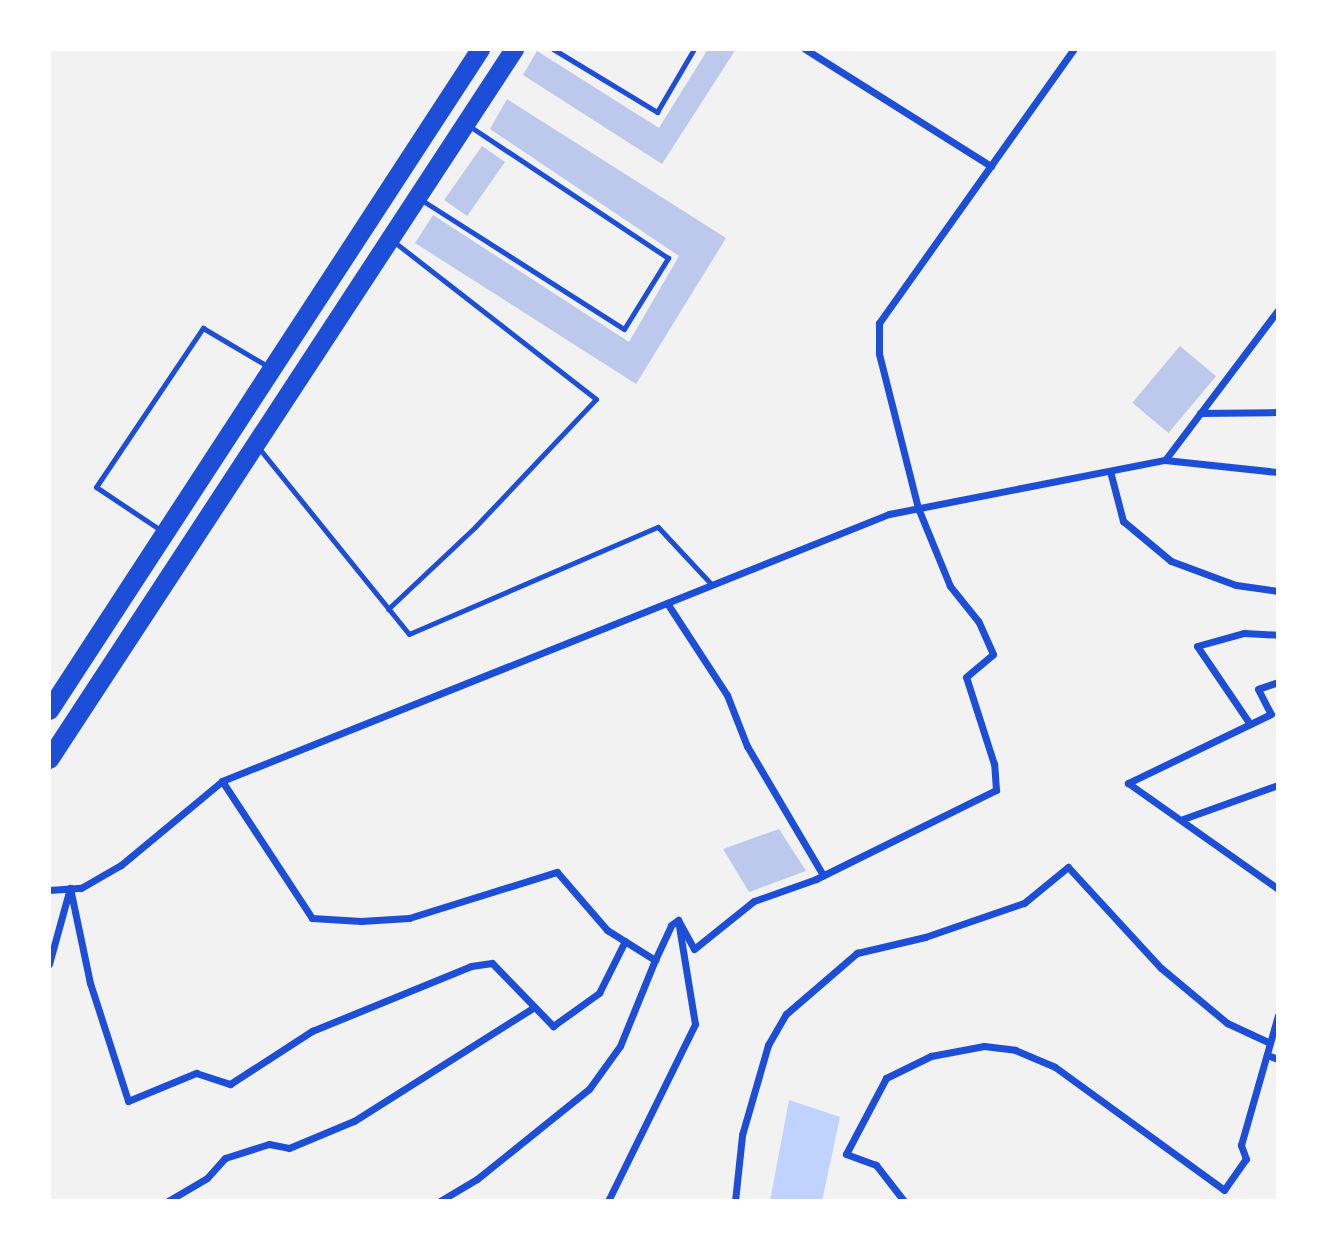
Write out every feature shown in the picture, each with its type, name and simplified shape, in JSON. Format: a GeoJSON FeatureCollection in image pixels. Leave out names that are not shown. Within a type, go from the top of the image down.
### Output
{"type":"FeatureCollection","features":[{"type":"Feature","properties":{"kind":"highway"},"geometry":{"type":"LineString","coordinates":[[49,710],[480,49]]}},
{"type":"Feature","properties":{"kind":"highway"},"geometry":{"type":"LineString","coordinates":[[49,759],[514,49]]}},
{"type":"Feature","properties":{"kind":"street"},"geometry":{"type":"LineString","coordinates":[[805,49],[991,166]]}},
{"type":"Feature","properties":{"kind":"street"},"geometry":{"type":"LineString","coordinates":[[678,920],[694,949],[754,901],[824,875],[996,789],[995,764],[966,677],[993,654],[978,621],[950,586],[918,508],[879,354],[879,323],[1073,49]]}},
{"type":"Feature","properties":{"kind":"street"},"geometry":{"type":"LineString","coordinates":[[1165,460],[1278,310]]}},
{"type":"Feature","properties":{"kind":"street"},"geometry":{"type":"LineString","coordinates":[[1200,414],[1278,412]]}},
{"type":"Feature","properties":{"kind":"street"},"geometry":{"type":"LineString","coordinates":[[49,890],[80,888],[121,865],[222,781],[889,514],[1165,460],[1278,472]]}},
{"type":"Feature","properties":{"kind":"street"},"geometry":{"type":"LineString","coordinates":[[1110,471],[1123,521],[1171,561],[1236,585],[1278,591]]}},
{"type":"Feature","properties":{"kind":"street"},"geometry":{"type":"LineString","coordinates":[[667,603],[727,695],[747,746],[824,875]]}},
{"type":"Feature","properties":{"kind":"street"},"geometry":{"type":"LineString","coordinates":[[1250,724],[1197,646],[1244,633],[1278,635]]}},
{"type":"Feature","properties":{"kind":"street"},"geometry":{"type":"LineString","coordinates":[[1278,682],[1258,690],[1271,714],[1128,783],[1183,819],[1278,889]]}},
{"type":"Feature","properties":{"kind":"street"},"geometry":{"type":"LineString","coordinates":[[222,781],[312,918],[361,921],[409,918],[557,872],[607,930],[655,960]]}},
{"type":"Feature","properties":{"kind":"street"},"geometry":{"type":"LineString","coordinates":[[1183,819],[1278,785]]}},
{"type":"Feature","properties":{"kind":"street"},"geometry":{"type":"LineString","coordinates":[[735,1201],[742,1135],[768,1045],[786,1014],[858,953],[925,937],[1024,903],[1068,867],[1161,968],[1227,1023],[1270,1043]]}},
{"type":"Feature","properties":{"kind":"street"},"geometry":{"type":"LineString","coordinates":[[49,964],[70,888]]}},
{"type":"Feature","properties":{"kind":"street"},"geometry":{"type":"LineString","coordinates":[[70,888],[90,983],[128,1101],[196,1073],[230,1084],[312,1031],[471,966],[492,963],[553,1026],[599,993],[625,941]]}},
{"type":"Feature","properties":{"kind":"street"},"geometry":{"type":"LineString","coordinates":[[440,1201],[477,1179],[589,1089],[620,1045],[671,925],[678,920]]}},
{"type":"Feature","properties":{"kind":"street"},"geometry":{"type":"LineString","coordinates":[[608,1201],[695,1024],[678,920]]}},
{"type":"Feature","properties":{"kind":"street"},"geometry":{"type":"LineString","coordinates":[[168,1201],[207,1178],[225,1158],[269,1144],[289,1148],[354,1121],[534,1007]]}},
{"type":"Feature","properties":{"kind":"street"},"geometry":{"type":"LineString","coordinates":[[904,1201],[876,1165],[846,1154],[886,1078],[931,1056],[984,1046],[1015,1050],[1055,1067],[1224,1190],[1246,1159],[1241,1145],[1278,1015]]}},
{"type":"Feature","properties":{"kind":"street"},"geometry":{"type":"LineString","coordinates":[[1267,1055],[1278,1059]]}},
{"type":"Feature","properties":{"kind":"lane"},"geometry":{"type":"LineString","coordinates":[[553,49],[657,113],[694,49]]}},
{"type":"Feature","properties":{"kind":"lane"},"geometry":{"type":"LineString","coordinates":[[418,198],[624,328],[668,258],[467,124]]}},
{"type":"Feature","properties":{"kind":"lane"},"geometry":{"type":"LineString","coordinates":[[388,609],[475,527],[596,399],[391,240]]}},
{"type":"Feature","properties":{"kind":"lane"},"geometry":{"type":"LineString","coordinates":[[164,533],[96,487],[203,328],[271,369]]}},
{"type":"Feature","properties":{"kind":"lane"},"geometry":{"type":"LineString","coordinates":[[256,444],[409,634],[658,527],[712,585]]}},
{"type":"Feature","properties":{"kind":"water"},"geometry":{"type":"Polygon","coordinates":[[[789,1100],[840,1117],[822,1201],[770,1201],[789,1100]]]}},
{"type":"Feature","properties":{"kind":"building"},"geometry":{"type":"Polygon","coordinates":[[[708,49],[736,49],[662,164],[523,75],[537,51],[659,128],[708,49]]]}},
{"type":"Feature","properties":{"kind":"building"},"geometry":{"type":"Polygon","coordinates":[[[507,99],[726,238],[636,384],[415,243],[433,215],[629,342],[679,256],[490,129],[507,99]]]}},
{"type":"Feature","properties":{"kind":"building"},"geometry":{"type":"Polygon","coordinates":[[[482,146],[505,162],[467,216],[444,200],[482,146]]]}},
{"type":"Feature","properties":{"kind":"building"},"geometry":{"type":"Polygon","coordinates":[[[1180,346],[1216,376],[1168,433],[1132,403],[1180,346]]]}},
{"type":"Feature","properties":{"kind":"building"},"geometry":{"type":"Polygon","coordinates":[[[779,829],[806,871],[749,892],[723,849],[779,829]]]}}]}
